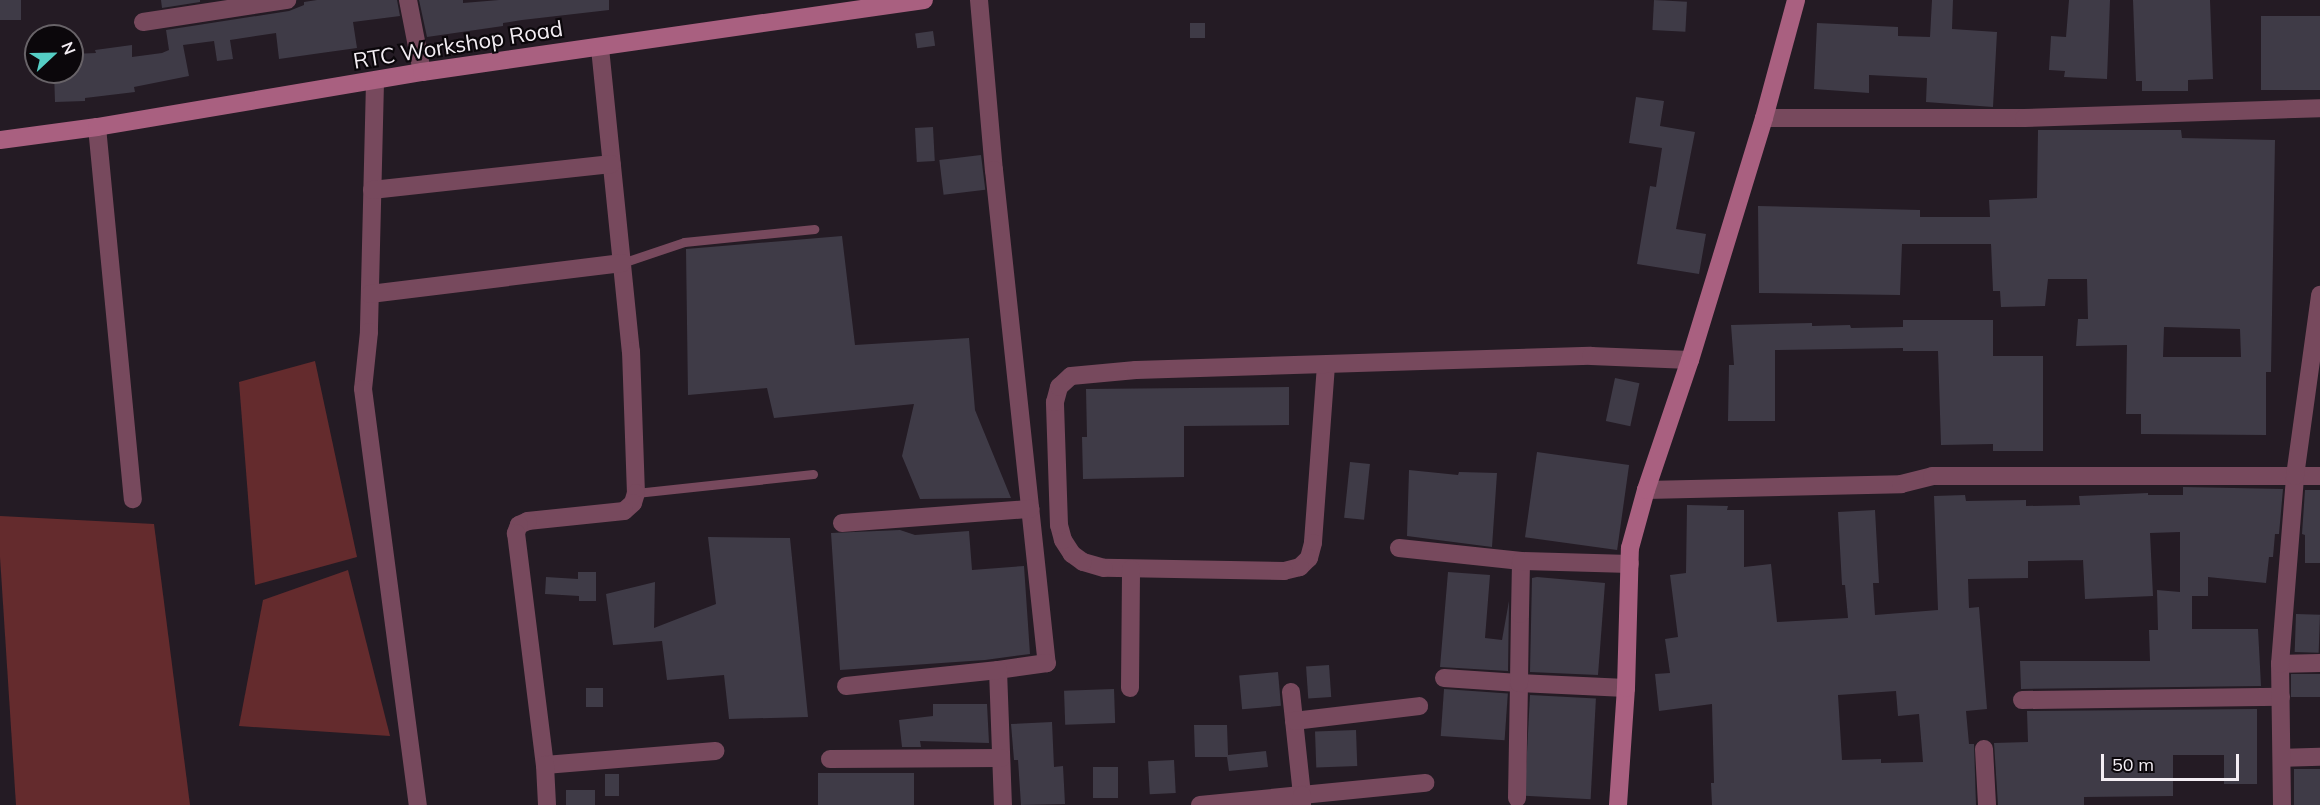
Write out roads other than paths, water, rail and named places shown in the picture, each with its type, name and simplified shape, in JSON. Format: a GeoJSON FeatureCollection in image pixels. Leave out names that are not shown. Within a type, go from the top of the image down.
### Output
{"type":"FeatureCollection","features":[{"type":"Feature","properties":{"kind":"street"},"geometry":{"type":"LineString","coordinates":[[143,22],[287,0]]}},
{"type":"Feature","properties":{"kind":"street"},"geometry":{"type":"LineString","coordinates":[[408,0],[422,72]]}},
{"type":"Feature","properties":{"kind":"street"},"geometry":{"type":"LineString","coordinates":[[846,686],[1047,663],[994,170],[979,0]]}},
{"type":"Feature","properties":{"kind":"street"},"geometry":{"type":"LineString","coordinates":[[1618,805],[1626,688],[1630,548],[1646,490],[1690,360],[1764,118],[1796,0]]}},
{"type":"Feature","properties":{"kind":"street","name":"RTC Workshop Road"},"geometry":{"type":"LineString","coordinates":[[0,140],[97,127],[375,82],[422,72],[917,1]]}},
{"type":"Feature","properties":{"kind":"street"},"geometry":{"type":"LineString","coordinates":[[547,805],[545,765],[516,533],[519,525],[528,521],[624,511],[633,504],[636,493],[631,351],[600,48]]}},
{"type":"Feature","properties":{"kind":"street"},"geometry":{"type":"LineString","coordinates":[[375,82],[370,294],[363,389],[418,805]]}},
{"type":"Feature","properties":{"kind":"street"},"geometry":{"type":"LineString","coordinates":[[1764,118],[2024,118],[2320,108]]}},
{"type":"Feature","properties":{"kind":"street"},"geometry":{"type":"LineString","coordinates":[[97,127],[133,498]]}},
{"type":"Feature","properties":{"kind":"street"},"geometry":{"type":"LineString","coordinates":[[372,190],[612,164]]}},
{"type":"Feature","properties":{"kind":"street"},"geometry":{"type":"LineString","coordinates":[[370,294],[622,263]]}},
{"type":"Feature","properties":{"kind":"street"},"geometry":{"type":"LineString","coordinates":[[2282,805],[2280,664],[2295,476],[2320,295]]}},
{"type":"Feature","properties":{"kind":"street"},"geometry":{"type":"LineString","coordinates":[[1326,364],[1313,543],[1309,558],[1300,567],[1284,570],[1104,568],[1083,562],[1072,554],[1063,540],[1059,525],[1054,402],[1064,380],[1071,376],[1136,370],[1326,364],[1591,356],[1690,360]]}},
{"type":"Feature","properties":{"kind":"street"},"geometry":{"type":"LineString","coordinates":[[1646,490],[1901,484],[1932,476],[2320,476]]}},
{"type":"Feature","properties":{"kind":"street"},"geometry":{"type":"LineString","coordinates":[[842,523],[1030,509]]}},
{"type":"Feature","properties":{"kind":"street"},"geometry":{"type":"LineString","coordinates":[[1399,548],[1521,561],[1630,564]]}},
{"type":"Feature","properties":{"kind":"street"},"geometry":{"type":"LineString","coordinates":[[1517,798],[1521,561]]}},
{"type":"Feature","properties":{"kind":"street"},"geometry":{"type":"LineString","coordinates":[[1130,688],[1131,568]]}},
{"type":"Feature","properties":{"kind":"street"},"geometry":{"type":"LineString","coordinates":[[2280,664],[2320,663]]}},
{"type":"Feature","properties":{"kind":"street"},"geometry":{"type":"LineString","coordinates":[[998,670],[1004,805]]}},
{"type":"Feature","properties":{"kind":"street"},"geometry":{"type":"LineString","coordinates":[[1443,678],[1626,688]]}},
{"type":"Feature","properties":{"kind":"street"},"geometry":{"type":"LineString","coordinates":[[1291,692],[1302,800]]}},
{"type":"Feature","properties":{"kind":"street"},"geometry":{"type":"LineString","coordinates":[[2022,700],[2281,697]]}},
{"type":"Feature","properties":{"kind":"street"},"geometry":{"type":"LineString","coordinates":[[1294,721],[1419,706]]}},
{"type":"Feature","properties":{"kind":"street"},"geometry":{"type":"LineString","coordinates":[[1984,749],[1987,805]]}},
{"type":"Feature","properties":{"kind":"street"},"geometry":{"type":"LineString","coordinates":[[545,765],[715,751]]}},
{"type":"Feature","properties":{"kind":"street"},"geometry":{"type":"LineString","coordinates":[[2282,758],[2320,757]]}},
{"type":"Feature","properties":{"kind":"street"},"geometry":{"type":"LineString","coordinates":[[830,759],[1001,758]]}},
{"type":"Feature","properties":{"kind":"street"},"geometry":{"type":"LineString","coordinates":[[1200,805],[1302,800],[1425,783]]}},
{"type":"Feature","properties":{"kind":"lane"},"geometry":{"type":"LineString","coordinates":[[622,263],[684,242],[814,229]]}},
{"type":"Feature","properties":{"kind":"lane"},"geometry":{"type":"LineString","coordinates":[[636,493],[813,474]]}}]}
